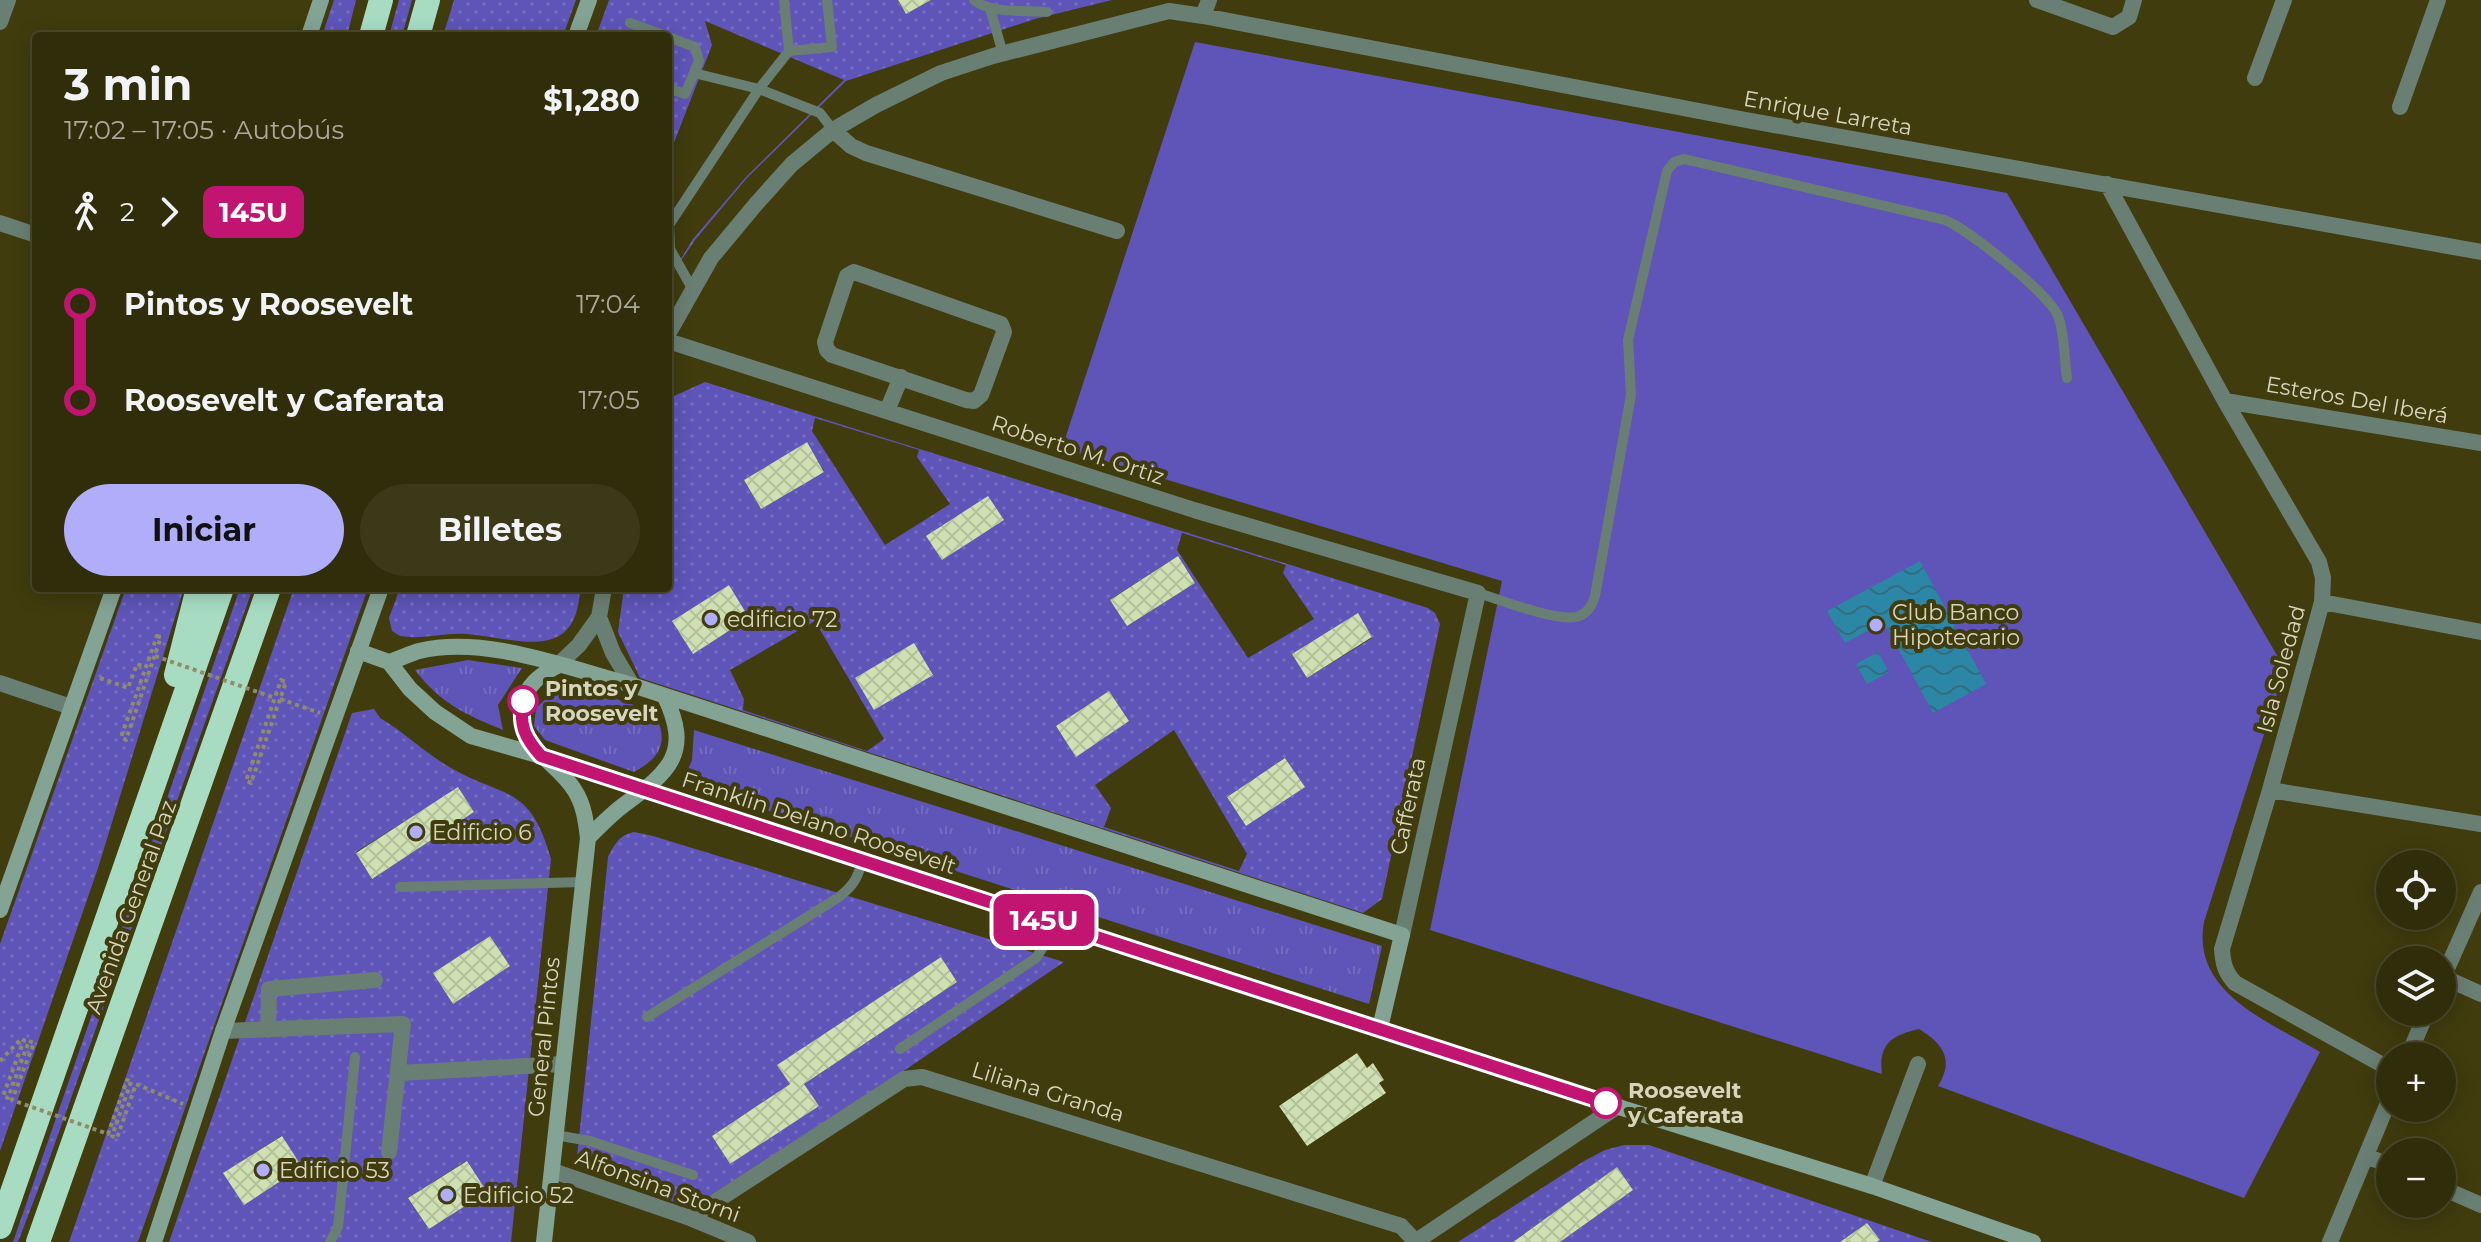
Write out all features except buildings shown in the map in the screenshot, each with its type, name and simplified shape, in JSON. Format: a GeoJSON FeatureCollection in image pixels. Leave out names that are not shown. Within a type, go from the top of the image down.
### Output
{"type":"FeatureCollection","features":[{"type":"Feature","properties":{"kind":"highway"},"geometry":{"type":"LineString","coordinates":[[372,32],[381,0]]}},
{"type":"Feature","properties":{"kind":"highway"},"geometry":{"type":"LineString","coordinates":[[419,32],[428,0]]}},
{"type":"Feature","properties":{"kind":"highway"},"geometry":{"type":"LineString","coordinates":[[140,820],[197,592]]}},
{"type":"Feature","properties":{"kind":"highway","name":"Avenida General Paz"},"geometry":{"type":"LineString","coordinates":[[0,1227],[221,592]]}},
{"type":"Feature","properties":{"kind":"highway","name":"Avenida General Paz"},"geometry":{"type":"LineString","coordinates":[[41,1242],[268,592]]}},
{"type":"Feature","properties":{"kind":"highway"},"geometry":{"type":"LineString","coordinates":[[0,1213],[20,1169]]}},
{"type":"Feature","properties":{"kind":"street"},"geometry":{"type":"LineString","coordinates":[[0,22],[8,0]]}},
{"type":"Feature","properties":{"kind":"street"},"geometry":{"type":"LineString","coordinates":[[310,32],[321,0]]}},
{"type":"Feature","properties":{"kind":"street"},"geometry":{"type":"LineString","coordinates":[[577,32],[589,0]]}},
{"type":"Feature","properties":{"kind":"street"},"geometry":{"type":"LineString","coordinates":[[2037,0],[2113,27],[2129,17],[2134,0]]}},
{"type":"Feature","properties":{"kind":"street"},"geometry":{"type":"LineString","coordinates":[[2255,78],[2284,0]]}},
{"type":"Feature","properties":{"kind":"street"},"geometry":{"type":"LineString","coordinates":[[2400,107],[2438,0]]}},
{"type":"Feature","properties":{"kind":"street"},"geometry":{"type":"LineString","coordinates":[[672,326],[711,258],[792,164],[833,130],[909,87],[941,73],[1172,6]]}},
{"type":"Feature","properties":{"kind":"street","name":"Enrique Larreta"},"geometry":{"type":"LineString","coordinates":[[1172,6],[1206,8],[1746,120],[2481,252]]}},
{"type":"Feature","properties":{"kind":"street"},"geometry":{"type":"LineString","coordinates":[[833,130],[851,146],[866,153],[1117,231]]}},
{"type":"Feature","properties":{"kind":"street","name":"Isla Soledad"},"geometry":{"type":"LineString","coordinates":[[2107,184],[2225,401],[2319,562],[2323,578],[2322,602],[2222,949],[2226,973],[2235,983],[2376,1061]]}},
{"type":"Feature","properties":{"kind":"street"},"geometry":{"type":"LineString","coordinates":[[0,223],[32,234]]}},
{"type":"Feature","properties":{"kind":"street"},"geometry":{"type":"LineString","coordinates":[[854,272],[1001,324],[1004,332],[981,395],[974,401],[901,377],[832,355],[827,350],[825,342],[847,276],[854,272]]}},
{"type":"Feature","properties":{"kind":"street","name":"Roberto M. Ortiz"},"geometry":{"type":"LineString","coordinates":[[672,332],[887,411],[1194,510],[1478,593]]}},
{"type":"Feature","properties":{"kind":"street"},"geometry":{"type":"LineString","coordinates":[[887,411],[901,377]]}},
{"type":"Feature","properties":{"kind":"street","name":"Esteros Del Iberá"},"geometry":{"type":"LineString","coordinates":[[2225,401],[2481,443]]}},
{"type":"Feature","properties":{"kind":"street"},"geometry":{"type":"LineString","coordinates":[[0,910],[113,592]]}},
{"type":"Feature","properties":{"kind":"street"},"geometry":{"type":"LineString","coordinates":[[154,1242],[223,1031],[380,592]]}},
{"type":"Feature","properties":{"kind":"street","name":"General Pintos"},"geometry":{"type":"LineString","coordinates":[[544,1242],[588,838],[586,820],[575,789],[528,741],[522,728],[523,701],[535,679],[557,666],[579,645],[599,617],[603,592]]}},
{"type":"Feature","properties":{"kind":"street","name":"Cafferata"},"geometry":{"type":"LineString","coordinates":[[1380,1028],[1478,593]]}},
{"type":"Feature","properties":{"kind":"street"},"geometry":{"type":"LineString","coordinates":[[2322,602],[2481,632]]}},
{"type":"Feature","properties":{"kind":"street"},"geometry":{"type":"LineString","coordinates":[[599,617],[613,653],[632,685]]}},
{"type":"Feature","properties":{"kind":"street"},"geometry":{"type":"LineString","coordinates":[[358,651],[389,662],[418,652],[473,648],[516,653],[632,685],[1402,935]]}},
{"type":"Feature","properties":{"kind":"street","name":"Franklin Delano Roosevelt"},"geometry":{"type":"LineString","coordinates":[[389,662],[410,689],[462,731],[493,744],[541,756],[1872,1186],[2033,1242]]}},
{"type":"Feature","properties":{"kind":"street"},"geometry":{"type":"LineString","coordinates":[[0,683],[71,707]]}},
{"type":"Feature","properties":{"kind":"street"},"geometry":{"type":"LineString","coordinates":[[588,838],[615,812],[662,776],[673,758],[677,737],[674,716],[665,697]]}},
{"type":"Feature","properties":{"kind":"street"},"geometry":{"type":"LineString","coordinates":[[2270,790],[2481,824]]}},
{"type":"Feature","properties":{"kind":"street"},"geometry":{"type":"LineString","coordinates":[[2456,949],[2481,892]]}},
{"type":"Feature","properties":{"kind":"street"},"geometry":{"type":"LineString","coordinates":[[268,1029],[269,989],[375,980]]}},
{"type":"Feature","properties":{"kind":"street"},"geometry":{"type":"LineString","coordinates":[[2456,983],[2481,994]]}},
{"type":"Feature","properties":{"kind":"street"},"geometry":{"type":"LineString","coordinates":[[223,1031],[403,1024],[389,1152]]}},
{"type":"Feature","properties":{"kind":"street"},"geometry":{"type":"LineString","coordinates":[[399,1073],[563,1064]]}},
{"type":"Feature","properties":{"kind":"street"},"geometry":{"type":"LineString","coordinates":[[1872,1186],[1918,1064]]}},
{"type":"Feature","properties":{"kind":"street","name":"Liliana Granda"},"geometry":{"type":"LineString","coordinates":[[690,1218],[904,1079],[914,1076],[1401,1226],[1415,1242]]}},
{"type":"Feature","properties":{"kind":"street"},"geometry":{"type":"LineString","coordinates":[[1415,1242],[1618,1106]]}},
{"type":"Feature","properties":{"kind":"street"},"geometry":{"type":"LineString","coordinates":[[2330,1242],[2380,1122]]}},
{"type":"Feature","properties":{"kind":"street"},"geometry":{"type":"LineString","coordinates":[[2367,1156],[2376,1160]]}},
{"type":"Feature","properties":{"kind":"street","name":"Alfonsina Storni"},"geometry":{"type":"LineString","coordinates":[[553,1171],[690,1218],[748,1242]]}},
{"type":"Feature","properties":{"kind":"street"},"geometry":{"type":"LineString","coordinates":[[2456,1194],[2481,1205]]}},
{"type":"Feature","properties":{"kind":"lane"},"geometry":{"type":"LineString","coordinates":[[672,220],[759,89],[789,51],[784,0]]}},
{"type":"Feature","properties":{"kind":"lane"},"geometry":{"type":"LineString","coordinates":[[789,51],[832,47],[827,0]]}},
{"type":"Feature","properties":{"kind":"lane"},"geometry":{"type":"LineString","coordinates":[[974,0],[990,8],[1047,12]]}},
{"type":"Feature","properties":{"kind":"lane"},"geometry":{"type":"LineString","coordinates":[[990,8],[1003,54]]}},
{"type":"Feature","properties":{"kind":"lane"},"geometry":{"type":"LineString","coordinates":[[630,23],[656,32]]}},
{"type":"Feature","properties":{"kind":"lane"},"geometry":{"type":"LineString","coordinates":[[672,38],[695,47],[699,61],[685,94],[672,89]]}},
{"type":"Feature","properties":{"kind":"lane"},"geometry":{"type":"LineString","coordinates":[[694,73],[759,89],[820,113],[833,130]]}},
{"type":"Feature","properties":{"kind":"lane"},"geometry":{"type":"LineString","coordinates":[[1478,593],[1563,617],[1581,615],[1591,607],[1631,395],[1628,340],[1667,171],[1674,162],[1684,159],[1945,220],[1961,227],[2039,292],[2051,307],[2058,317],[2067,378]]}},
{"type":"Feature","properties":{"kind":"lane"},"geometry":{"type":"LineString","coordinates":[[672,253],[693,290]]}},
{"type":"Feature","properties":{"kind":"lane"},"geometry":{"type":"LineString","coordinates":[[647,1017],[839,897],[858,878],[862,861]]}},
{"type":"Feature","properties":{"kind":"lane"},"geometry":{"type":"LineString","coordinates":[[400,887],[583,882]]}},
{"type":"Feature","properties":{"kind":"lane"},"geometry":{"type":"LineString","coordinates":[[900,1049],[1036,958],[1057,925]]}},
{"type":"Feature","properties":{"kind":"lane"},"geometry":{"type":"LineString","coordinates":[[330,1242],[338,1227],[355,1057]]}},
{"type":"Feature","properties":{"kind":"lane"},"geometry":{"type":"LineString","coordinates":[[555,1135],[590,1141],[693,1175]]}},
{"type":"Feature","properties":{"kind":"path"},"geometry":{"type":"LineString","coordinates":[[157,636],[161,637],[155,656],[126,740],[121,737],[157,636]]}},
{"type":"Feature","properties":{"kind":"path"},"geometry":{"type":"LineString","coordinates":[[155,656],[335,719]]}},
{"type":"Feature","properties":{"kind":"path"},"geometry":{"type":"LineString","coordinates":[[84,673],[128,688],[137,664],[145,667]]}},
{"type":"Feature","properties":{"kind":"path"},"geometry":{"type":"LineString","coordinates":[[251,783],[246,781],[278,699],[281,680]]}},
{"type":"Feature","properties":{"kind":"path"},"geometry":{"type":"LineString","coordinates":[[0,1061],[21,1039],[24,1040],[3,1096],[8,1098],[29,1041],[34,1043],[12,1100],[108,1134],[127,1080],[131,1082],[112,1136],[117,1138],[136,1084],[196,1109]]}},
{"type":"Feature","properties":{"kind":"green space"},"geometry":{"type":"Polygon","coordinates":[[[334,0],[356,0],[348,32],[323,32],[334,0]]]}},
{"type":"Feature","properties":{"kind":"green space"},"geometry":{"type":"Polygon","coordinates":[[[399,0],[412,0],[403,32],[390,32],[399,0]]]}},
{"type":"Feature","properties":{"kind":"green space"},"geometry":{"type":"Polygon","coordinates":[[[454,0],[576,0],[564,32],[444,32],[454,0]]]}},
{"type":"Feature","properties":{"kind":"green space"},"geometry":{"type":"Polygon","coordinates":[[[609,0],[898,0],[906,14],[931,0],[1112,0],[1035,19],[846,81],[747,178],[695,240],[672,274],[693,239],[746,177],[844,80],[705,21],[712,45],[672,148],[672,32],[597,32],[609,0]]]}},
{"type":"Feature","properties":{"kind":"green space","name":"Club Banco Hipotecario"},"geometry":{"type":"Polygon","coordinates":[[[1195,42],[2007,193],[2285,669],[2204,922],[2203,947],[2210,968],[2238,1002],[2320,1052],[2244,1198],[1938,1086],[1945,1068],[1944,1053],[1934,1040],[1919,1029],[1901,1034],[1889,1042],[1882,1055],[1882,1074],[1430,930],[1502,581],[1062,448],[1195,42]]]}},
{"type":"Feature","properties":{"kind":"green space"},"geometry":{"type":"Polygon","coordinates":[[[705,382],[1428,608],[1435,613],[1440,624],[1382,899],[1363,913],[640,678],[618,632],[623,592],[672,592],[674,396],[705,382]],[[815,418],[812,431],[885,545],[950,504],[917,457],[919,450],[815,418]],[[807,443],[744,480],[761,509],[824,471],[807,443]],[[1182,533],[1177,550],[1248,658],[1314,619],[1283,573],[1286,565],[1182,533]],[[1178,556],[1111,599],[1127,626],[1195,583],[1178,556]],[[729,586],[693,653],[749,619],[729,586]],[[1358,614],[1293,654],[1307,678],[1372,638],[1358,614]],[[815,621],[730,670],[744,699],[743,710],[867,751],[884,739],[815,621]],[[1109,691],[1056,726],[1076,756],[1129,721],[1109,691]],[[1174,730],[1095,785],[1111,808],[1104,827],[1239,871],[1247,854],[1174,730]],[[1285,758],[1227,797],[1246,826],[1304,786],[1285,758]]]}},
{"type":"Feature","properties":{"kind":"green space"},"geometry":{"type":"Polygon","coordinates":[[[125,592],[183,592],[98,868],[0,1151],[0,944],[125,592]]]}},
{"type":"Feature","properties":{"kind":"green space"},"geometry":{"type":"Polygon","coordinates":[[[239,592],[252,592],[44,1174],[18,1242],[13,1242],[239,592]]]}},
{"type":"Feature","properties":{"kind":"green space"},"geometry":{"type":"Polygon","coordinates":[[[293,592],[367,592],[138,1242],[69,1242],[293,592]]]}},
{"type":"Feature","properties":{"kind":"green space"},"geometry":{"type":"Polygon","coordinates":[[[399,592],[579,592],[576,612],[568,628],[556,637],[541,641],[524,642],[467,634],[400,636],[392,631],[389,618],[399,592]]]}},
{"type":"Feature","properties":{"kind":"green space"},"geometry":{"type":"Polygon","coordinates":[[[468,660],[522,668],[498,705],[503,730],[454,707],[415,670],[468,660]]]}},
{"type":"Feature","properties":{"kind":"green space"},"geometry":{"type":"Polygon","coordinates":[[[561,685],[579,686],[654,712],[662,740],[657,754],[634,772],[545,740],[534,726],[536,708],[561,685]]]}},
{"type":"Feature","properties":{"kind":"green space"},"geometry":{"type":"Polygon","coordinates":[[[374,709],[380,718],[446,765],[523,804],[543,834],[551,859],[511,1242],[169,1242],[352,713],[374,709]],[[458,788],[356,852],[372,879],[474,812],[458,788]],[[490,936],[434,973],[453,1003],[510,966],[490,936]],[[281,1136],[224,1173],[244,1204],[302,1168],[281,1136]],[[466,1161],[408,1198],[429,1229],[486,1192],[466,1161]]]}},
{"type":"Feature","properties":{"kind":"green space"},"geometry":{"type":"Polygon","coordinates":[[[694,730],[1382,946],[1369,1004],[682,783],[692,760],[694,730]]]}},
{"type":"Feature","properties":{"kind":"green space"},"geometry":{"type":"Polygon","coordinates":[[[634,832],[1064,962],[908,1068],[688,1207],[578,1164],[608,857],[618,841],[634,832]],[[941,957],[778,1065],[790,1084],[712,1136],[730,1164],[818,1106],[804,1084],[957,982],[941,957]]]}},
{"type":"Feature","properties":{"kind":"green space"},"geometry":{"type":"Polygon","coordinates":[[[1624,1145],[1649,1145],[1932,1242],[1877,1242],[1879,1240],[1867,1223],[1840,1242],[1560,1242],[1633,1190],[1617,1167],[1513,1242],[1458,1242],[1584,1161],[1605,1150],[1624,1145]]]}},
{"type":"Feature","properties":{"kind":"water"},"geometry":{"type":"Polygon","coordinates":[[[1920,561],[1986,684],[1933,713],[1884,622],[1845,643],[1827,611],[1920,561]]]}},
{"type":"Feature","properties":{"kind":"water"},"geometry":{"type":"Polygon","coordinates":[[[1878,652],[1889,672],[1867,684],[1856,664],[1878,652]]]}},
{"type":"Feature","properties":{"kind":"bus line","name":"145U"},"geometry":{"type":"LineString","coordinates":[[523,701],[522,728],[541,756],[1606,1103]]}},
{"type":"Feature","properties":{"kind":"place","name":"edificio 72"},"geometry":{"type":"Point","coordinates":[711,619]}},
{"type":"Feature","properties":{"kind":"place","name":"Club Banco Hipotecario"},"geometry":{"type":"Point","coordinates":[1876,625]}},
{"type":"Feature","properties":{"kind":"place","name":"Pintos y Roosevelt"},"geometry":{"type":"Point","coordinates":[523,701]}},
{"type":"Feature","properties":{"kind":"place","name":"Edificio 6"},"geometry":{"type":"Point","coordinates":[416,832]}},
{"type":"Feature","properties":{"kind":"place","name":"Roosevelt y Caferata"},"geometry":{"type":"Point","coordinates":[1606,1103]}},
{"type":"Feature","properties":{"kind":"place","name":"Edificio 53"},"geometry":{"type":"Point","coordinates":[263,1170]}},
{"type":"Feature","properties":{"kind":"place","name":"Edificio 52"},"geometry":{"type":"Point","coordinates":[447,1195]}}]}
